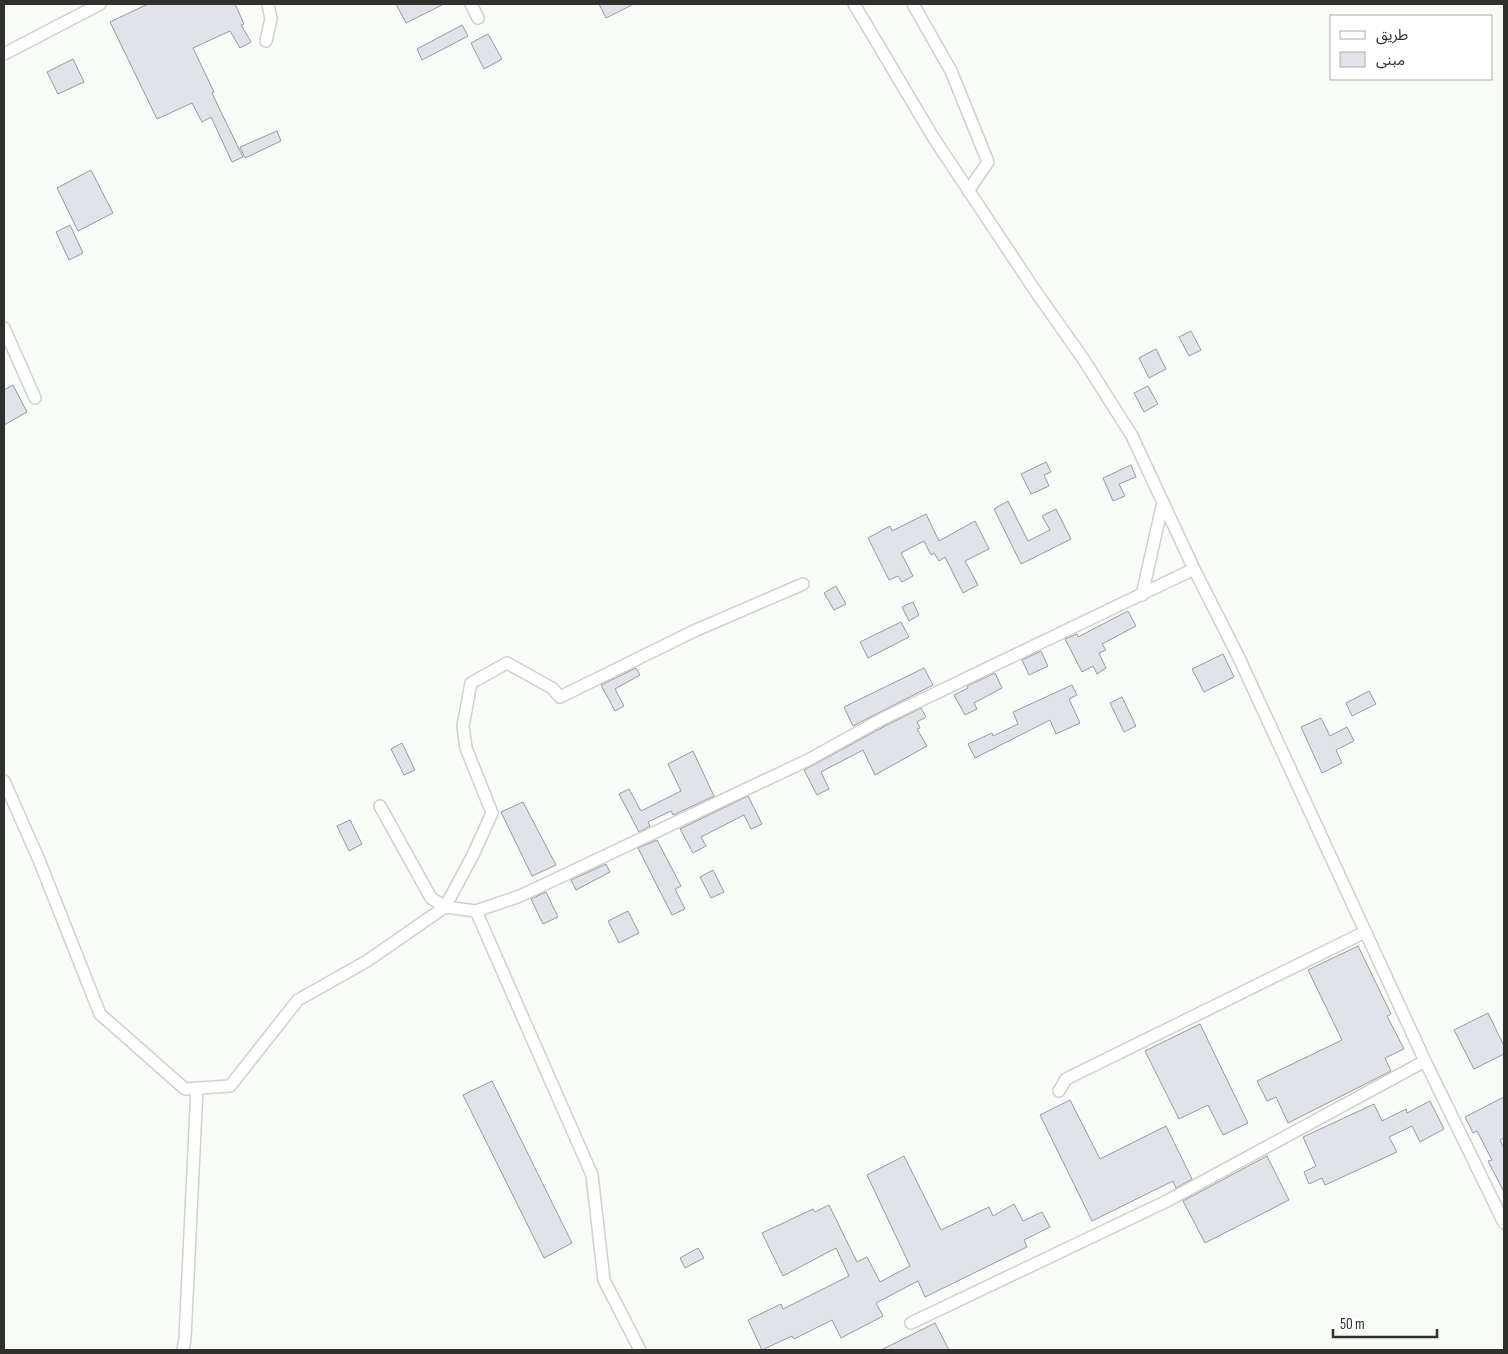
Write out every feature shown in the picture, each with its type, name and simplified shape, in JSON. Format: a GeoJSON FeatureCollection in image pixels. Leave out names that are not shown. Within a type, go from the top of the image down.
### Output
{"type":"FeatureCollection","features":[{"type":"Feature","properties":{"kind":"street"},"geometry":{"type":"LineString","coordinates":[[4,54],[100,4]]}},
{"type":"Feature","properties":{"kind":"street"},"geometry":{"type":"LineString","coordinates":[[266,41],[271,19],[268,4]]}},
{"type":"Feature","properties":{"kind":"street"},"geometry":{"type":"LineString","coordinates":[[471,4],[478,18]]}},
{"type":"Feature","properties":{"kind":"street"},"geometry":{"type":"LineString","coordinates":[[854,4],[933,137],[1034,289],[1084,360],[1132,436],[1194,569],[1239,658],[1425,1060],[1504,1223]]}},
{"type":"Feature","properties":{"kind":"street"},"geometry":{"type":"LineString","coordinates":[[913,4],[951,71],[988,162],[968,191]]}},
{"type":"Feature","properties":{"kind":"street"},"geometry":{"type":"LineString","coordinates":[[4,328],[35,398]]}},
{"type":"Feature","properties":{"kind":"street"},"geometry":{"type":"LineString","coordinates":[[1142,594],[1163,502]]}},
{"type":"Feature","properties":{"kind":"street"},"geometry":{"type":"LineString","coordinates":[[380,806],[431,898],[445,907],[476,911],[520,896],[808,760],[882,719],[1194,569]]}},
{"type":"Feature","properties":{"kind":"street"},"geometry":{"type":"LineString","coordinates":[[4,781],[39,860],[100,1014],[185,1089],[230,1086],[298,1000],[367,961],[445,907],[473,855],[492,813],[466,748],[463,726],[471,683],[507,663],[552,688],[560,697],[694,631],[803,584]]}},
{"type":"Feature","properties":{"kind":"street"},"geometry":{"type":"LineString","coordinates":[[476,911],[592,1175],[604,1280],[640,1350]]}},
{"type":"Feature","properties":{"kind":"street"},"geometry":{"type":"LineString","coordinates":[[1059,1091],[1066,1079],[1366,932]]}},
{"type":"Feature","properties":{"kind":"street"},"geometry":{"type":"LineString","coordinates":[[911,1323],[1167,1201],[1425,1060]]}},
{"type":"Feature","properties":{"kind":"street"},"geometry":{"type":"LineString","coordinates":[[183,1350],[197,1088]]}},
{"type":"Feature","properties":{"kind":"building"},"geometry":{"type":"Polygon","coordinates":[[[148,4],[235,4],[244,24],[241,25],[251,42],[240,48],[230,31],[193,48],[243,157],[232,162],[211,117],[202,122],[192,103],[157,119],[110,22],[148,4]]]}},
{"type":"Feature","properties":{"kind":"building"},"geometry":{"type":"Polygon","coordinates":[[[396,4],[444,4],[406,23],[396,4]]]}},
{"type":"Feature","properties":{"kind":"building"},"geometry":{"type":"Polygon","coordinates":[[[599,4],[634,4],[606,18],[599,4]]]}},
{"type":"Feature","properties":{"kind":"building"},"geometry":{"type":"Polygon","coordinates":[[[462,25],[468,36],[422,60],[417,49],[462,25]]]}},
{"type":"Feature","properties":{"kind":"building"},"geometry":{"type":"Polygon","coordinates":[[[488,34],[502,59],[484,69],[471,43],[488,34]]]}},
{"type":"Feature","properties":{"kind":"building"},"geometry":{"type":"Polygon","coordinates":[[[73,59],[84,82],[58,94],[47,72],[73,59]]]}},
{"type":"Feature","properties":{"kind":"building"},"geometry":{"type":"Polygon","coordinates":[[[277,131],[281,141],[245,158],[240,147],[277,131]]]}},
{"type":"Feature","properties":{"kind":"building"},"geometry":{"type":"Polygon","coordinates":[[[91,170],[113,213],[78,231],[57,188],[91,170]]]}},
{"type":"Feature","properties":{"kind":"building"},"geometry":{"type":"Polygon","coordinates":[[[70,225],[83,253],[69,260],[56,232],[70,225]]]}},
{"type":"Feature","properties":{"kind":"building"},"geometry":{"type":"Polygon","coordinates":[[[1191,331],[1201,350],[1189,356],[1179,337],[1191,331]]]}},
{"type":"Feature","properties":{"kind":"building"},"geometry":{"type":"Polygon","coordinates":[[[1156,349],[1166,369],[1149,378],[1139,358],[1156,349]]]}},
{"type":"Feature","properties":{"kind":"building"},"geometry":{"type":"Polygon","coordinates":[[[13,385],[27,412],[4,425],[4,390],[13,385]]]}},
{"type":"Feature","properties":{"kind":"building"},"geometry":{"type":"Polygon","coordinates":[[[1148,386],[1158,404],[1144,412],[1134,393],[1148,386]]]}},
{"type":"Feature","properties":{"kind":"building"},"geometry":{"type":"Polygon","coordinates":[[[1046,462],[1051,472],[1044,475],[1049,486],[1031,494],[1021,474],[1046,462]]]}},
{"type":"Feature","properties":{"kind":"building"},"geometry":{"type":"Polygon","coordinates":[[[1131,465],[1136,477],[1119,484],[1125,496],[1113,501],[1103,478],[1131,465]]]}},
{"type":"Feature","properties":{"kind":"building"},"geometry":{"type":"Polygon","coordinates":[[[1008,501],[1028,541],[1050,530],[1042,516],[1056,509],[1071,539],[1021,564],[994,509],[1008,501]]]}},
{"type":"Feature","properties":{"kind":"building"},"geometry":{"type":"Polygon","coordinates":[[[926,514],[939,541],[975,521],[989,549],[965,561],[978,585],[963,593],[945,557],[939,561],[934,553],[931,555],[924,541],[901,553],[913,576],[902,582],[898,576],[889,580],[868,538],[890,526],[892,531],[926,514]]]}},
{"type":"Feature","properties":{"kind":"building"},"geometry":{"type":"Polygon","coordinates":[[[836,586],[846,604],[834,610],[824,593],[836,586]]]}},
{"type":"Feature","properties":{"kind":"building"},"geometry":{"type":"Polygon","coordinates":[[[913,602],[919,615],[909,621],[902,607],[913,602]]]}},
{"type":"Feature","properties":{"kind":"building"},"geometry":{"type":"Polygon","coordinates":[[[1128,611],[1136,626],[1102,644],[1106,650],[1099,653],[1106,668],[1097,674],[1093,666],[1082,672],[1065,639],[1077,634],[1078,637],[1128,611]]]}},
{"type":"Feature","properties":{"kind":"building"},"geometry":{"type":"Polygon","coordinates":[[[901,622],[909,637],[868,658],[860,642],[901,622]]]}},
{"type":"Feature","properties":{"kind":"building"},"geometry":{"type":"Polygon","coordinates":[[[1041,651],[1048,666],[1029,675],[1022,660],[1041,651]]]}},
{"type":"Feature","properties":{"kind":"building"},"geometry":{"type":"Polygon","coordinates":[[[1223,654],[1234,677],[1204,692],[1192,669],[1223,654]]]}},
{"type":"Feature","properties":{"kind":"building"},"geometry":{"type":"Polygon","coordinates":[[[636,668],[640,675],[615,689],[624,706],[615,711],[601,685],[636,668]]]}},
{"type":"Feature","properties":{"kind":"building"},"geometry":{"type":"Polygon","coordinates":[[[924,668],[933,685],[853,726],[844,707],[924,668]]]}},
{"type":"Feature","properties":{"kind":"building"},"geometry":{"type":"Polygon","coordinates":[[[995,673],[1002,688],[974,703],[977,709],[965,715],[954,695],[968,688],[967,686],[995,673]]]}},
{"type":"Feature","properties":{"kind":"building"},"geometry":{"type":"Polygon","coordinates":[[[1072,685],[1077,695],[1069,699],[1080,723],[1056,734],[1050,720],[975,758],[968,744],[992,733],[993,736],[1018,724],[1013,712],[1072,685]]]}},
{"type":"Feature","properties":{"kind":"building"},"geometry":{"type":"Polygon","coordinates":[[[1369,691],[1376,704],[1352,716],[1346,703],[1369,691]]]}},
{"type":"Feature","properties":{"kind":"building"},"geometry":{"type":"Polygon","coordinates":[[[1122,697],[1136,726],[1124,732],[1110,703],[1122,697]]]}},
{"type":"Feature","properties":{"kind":"building"},"geometry":{"type":"Polygon","coordinates":[[[921,708],[926,717],[917,722],[920,728],[917,729],[927,746],[875,775],[863,750],[821,772],[829,789],[817,795],[804,770],[921,708]]]}},
{"type":"Feature","properties":{"kind":"building"},"geometry":{"type":"Polygon","coordinates":[[[1321,718],[1330,736],[1347,727],[1354,741],[1336,750],[1342,763],[1322,773],[1301,727],[1321,718]]]}},
{"type":"Feature","properties":{"kind":"building"},"geometry":{"type":"Polygon","coordinates":[[[402,743],[415,770],[404,775],[391,749],[402,743]]]}},
{"type":"Feature","properties":{"kind":"building"},"geometry":{"type":"Polygon","coordinates":[[[693,751],[714,796],[673,815],[671,811],[648,822],[650,826],[639,832],[619,794],[629,789],[641,811],[681,791],[668,764],[693,751]]]}},
{"type":"Feature","properties":{"kind":"building"},"geometry":{"type":"Polygon","coordinates":[[[748,796],[762,824],[751,829],[744,815],[701,837],[706,846],[693,853],[680,829],[748,796]]]}},
{"type":"Feature","properties":{"kind":"building"},"geometry":{"type":"Polygon","coordinates":[[[523,802],[556,865],[532,876],[501,812],[523,802]]]}},
{"type":"Feature","properties":{"kind":"building"},"geometry":{"type":"Polygon","coordinates":[[[350,820],[362,844],[349,851],[337,826],[350,820]]]}},
{"type":"Feature","properties":{"kind":"building"},"geometry":{"type":"Polygon","coordinates":[[[657,840],[681,886],[675,889],[685,909],[672,915],[638,848],[657,840]]]}},
{"type":"Feature","properties":{"kind":"building"},"geometry":{"type":"Polygon","coordinates":[[[606,864],[610,872],[576,890],[571,880],[606,864]]]}},
{"type":"Feature","properties":{"kind":"building"},"geometry":{"type":"Polygon","coordinates":[[[713,870],[724,892],[711,898],[700,877],[713,870]]]}},
{"type":"Feature","properties":{"kind":"building"},"geometry":{"type":"Polygon","coordinates":[[[546,892],[558,917],[543,924],[531,899],[546,892]]]}},
{"type":"Feature","properties":{"kind":"building"},"geometry":{"type":"Polygon","coordinates":[[[628,911],[639,933],[619,943],[608,921],[628,911]]]}},
{"type":"Feature","properties":{"kind":"building"},"geometry":{"type":"Polygon","coordinates":[[[1358,946],[1391,1014],[1387,1016],[1404,1049],[1385,1058],[1391,1071],[1288,1123],[1276,1097],[1267,1101],[1257,1081],[1342,1040],[1308,970],[1358,946]]]}},
{"type":"Feature","properties":{"kind":"building"},"geometry":{"type":"Polygon","coordinates":[[[1488,1013],[1504,1046],[1504,1054],[1474,1069],[1454,1030],[1488,1013]]]}},
{"type":"Feature","properties":{"kind":"building"},"geometry":{"type":"Polygon","coordinates":[[[1200,1024],[1248,1123],[1223,1135],[1208,1105],[1179,1119],[1145,1051],[1200,1024]]]}},
{"type":"Feature","properties":{"kind":"building"},"geometry":{"type":"Polygon","coordinates":[[[492,1081],[572,1243],[544,1258],[463,1095],[492,1081]]]}},
{"type":"Feature","properties":{"kind":"building"},"geometry":{"type":"Polygon","coordinates":[[[1504,1097],[1504,1138],[1500,1140],[1504,1148],[1504,1192],[1488,1161],[1492,1160],[1477,1131],[1473,1133],[1465,1117],[1504,1097]]]}},
{"type":"Feature","properties":{"kind":"building"},"geometry":{"type":"Polygon","coordinates":[[[1070,1100],[1100,1159],[1166,1126],[1192,1179],[1176,1188],[1173,1181],[1092,1221],[1040,1115],[1070,1100]]]}},
{"type":"Feature","properties":{"kind":"building"},"geometry":{"type":"Polygon","coordinates":[[[1430,1101],[1444,1129],[1420,1142],[1412,1126],[1389,1137],[1397,1152],[1325,1185],[1322,1178],[1309,1184],[1304,1172],[1316,1166],[1303,1137],[1374,1104],[1382,1121],[1406,1109],[1407,1113],[1430,1101]]]}},
{"type":"Feature","properties":{"kind":"building"},"geometry":{"type":"Polygon","coordinates":[[[904,1156],[941,1230],[989,1207],[993,1216],[1014,1204],[1023,1221],[1042,1212],[1050,1227],[1024,1240],[1027,1247],[925,1297],[918,1281],[876,1303],[883,1316],[841,1338],[832,1320],[794,1339],[792,1336],[762,1350],[748,1320],[781,1304],[783,1309],[849,1276],[836,1248],[783,1276],[762,1233],[813,1209],[815,1212],[829,1205],[857,1262],[867,1257],[880,1282],[910,1266],[867,1175],[904,1156]]]}},
{"type":"Feature","properties":{"kind":"building"},"geometry":{"type":"Polygon","coordinates":[[[1267,1156],[1289,1200],[1205,1243],[1183,1201],[1267,1156]]]}},
{"type":"Feature","properties":{"kind":"building"},"geometry":{"type":"Polygon","coordinates":[[[698,1248],[704,1258],[685,1268],[680,1258],[698,1248]]]}},
{"type":"Feature","properties":{"kind":"building"},"geometry":{"type":"Polygon","coordinates":[[[935,1323],[949,1350],[881,1350],[935,1323]]]}}]}
